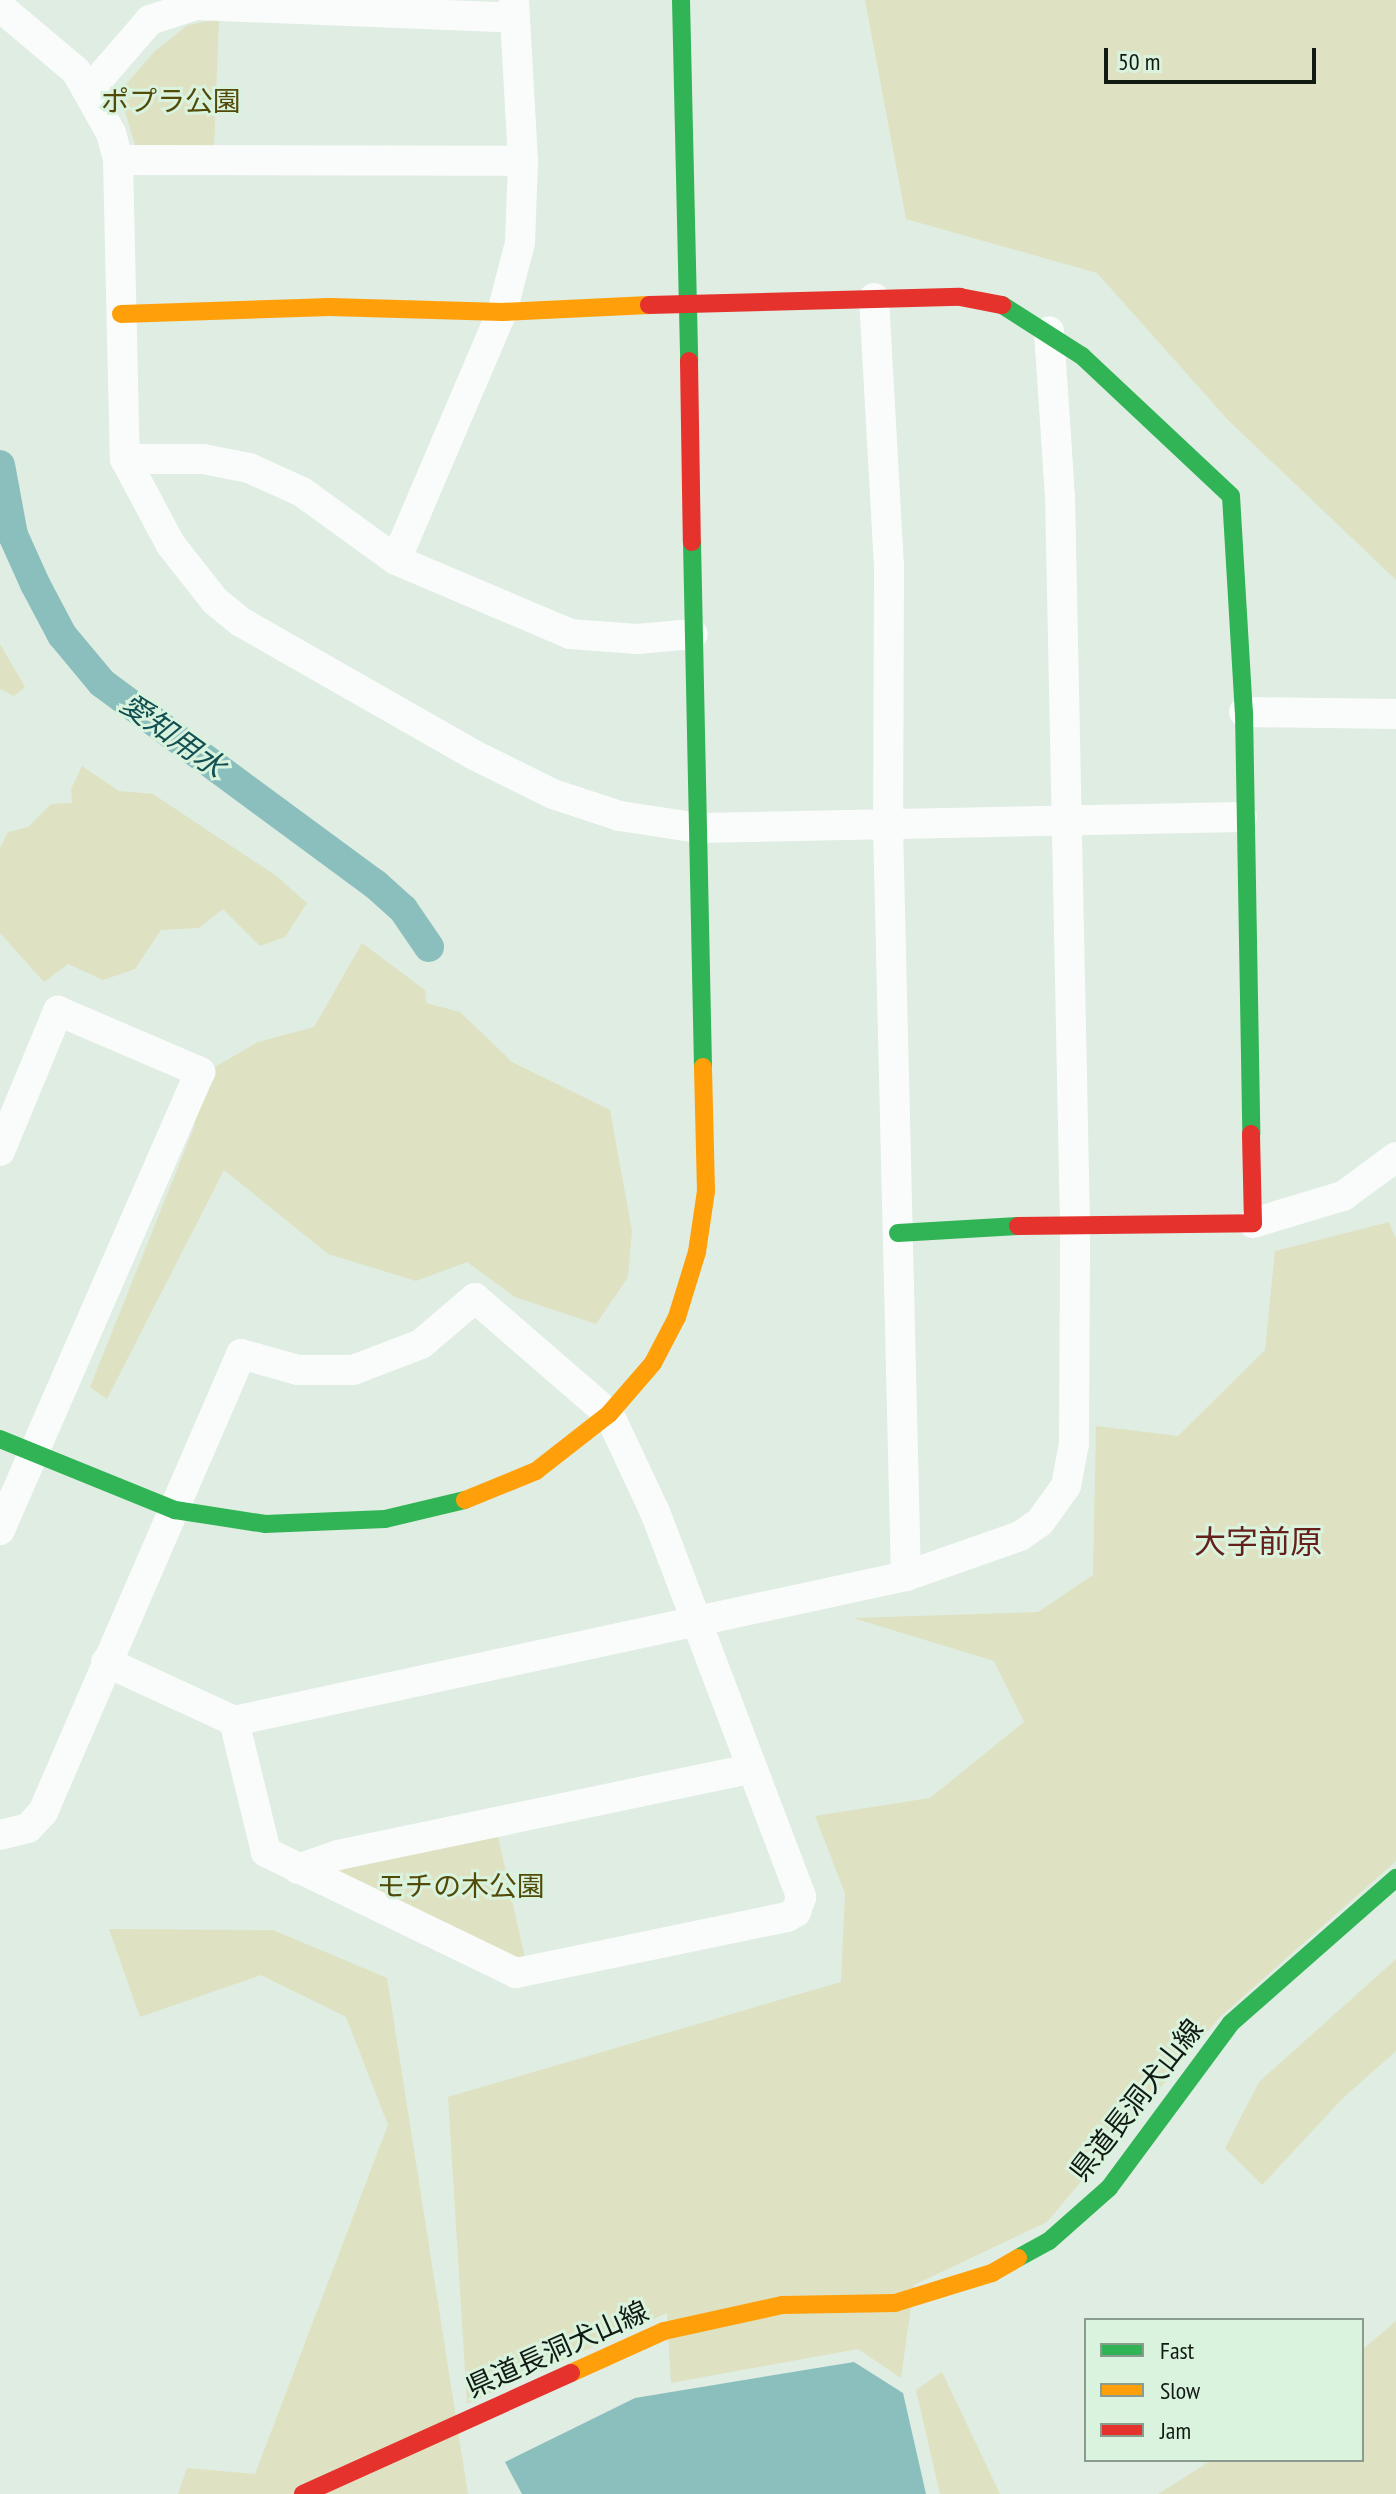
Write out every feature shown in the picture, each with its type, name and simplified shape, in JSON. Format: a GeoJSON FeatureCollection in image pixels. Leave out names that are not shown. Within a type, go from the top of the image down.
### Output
{"type":"FeatureCollection","features":[{"type":"Feature","properties":{"kind":"street"},"geometry":{"type":"LineString","coordinates":[[0,1439],[175,1510],[265,1524],[385,1519],[469,1499],[536,1471],[609,1414],[653,1363],[677,1317],[697,1252],[706,1191],[681,0]]}},
{"type":"Feature","properties":{"kind":"street"},"geometry":{"type":"LineString","coordinates":[[91,88],[150,20],[196,5],[515,9],[523,161],[520,243],[502,312],[396,560]]}},
{"type":"Feature","properties":{"kind":"street"},"geometry":{"type":"LineString","coordinates":[[0,7],[54,48],[91,88],[118,160],[125,459],[171,545],[215,601],[241,622],[553,794],[620,816],[698,828],[1242,817]]}},
{"type":"Feature","properties":{"kind":"street"},"geometry":{"type":"LineString","coordinates":[[118,160],[523,161]]}},
{"type":"Feature","properties":{"kind":"street"},"geometry":{"type":"LineString","coordinates":[[874,298],[889,567],[888,826],[906,1576]]}},
{"type":"Feature","properties":{"kind":"street"},"geometry":{"type":"LineString","coordinates":[[121,314],[330,307],[502,312],[685,302],[874,298],[997,302],[1049,331],[1179,443],[1231,496],[1244,712],[1242,817],[1253,1223]]}},
{"type":"Feature","properties":{"kind":"street"},"geometry":{"type":"LineString","coordinates":[[106,1662],[234,1721],[693,1619],[906,1576],[1020,1536],[1040,1522],[1066,1486],[1074,1444],[1075,1223],[1060,497],[1049,331]]}},
{"type":"Feature","properties":{"kind":"street"},"geometry":{"type":"LineString","coordinates":[[125,459],[203,459],[249,468],[302,492],[396,560],[570,634],[637,639],[693,634]]}},
{"type":"Feature","properties":{"kind":"street"},"geometry":{"type":"LineString","coordinates":[[1244,712],[1396,714]]}},
{"type":"Feature","properties":{"kind":"street"},"geometry":{"type":"LineString","coordinates":[[0,1151],[58,1011],[200,1072],[0,1530]]}},
{"type":"Feature","properties":{"kind":"street"},"geometry":{"type":"LineString","coordinates":[[898,1233],[1075,1223],[1253,1223],[1343,1196],[1396,1157]]}},
{"type":"Feature","properties":{"kind":"street"},"geometry":{"type":"LineString","coordinates":[[0,1835],[28,1828],[43,1812],[241,1354],[298,1370],[353,1370],[421,1344],[475,1298],[609,1414],[655,1512],[693,1619],[801,1897],[796,1912],[787,1917],[516,1973],[266,1852],[234,1721]]}},
{"type":"Feature","properties":{"kind":"street"},"geometry":{"type":"LineString","coordinates":[[298,1869],[338,1855],[750,1769]]}},
{"type":"Feature","properties":{"kind":"street","name":"県道長洞犬山線"},"geometry":{"type":"LineString","coordinates":[[303,2494],[664,2331],[782,2305],[895,2303],[992,2273],[1049,2241],[1109,2188],[1231,2023],[1396,1878]]}},
{"type":"Feature","properties":{"kind":"green space"},"geometry":{"type":"Polygon","coordinates":[[[865,0],[1396,0],[1396,580],[1228,420],[1097,273],[906,219],[865,0]]]}},
{"type":"Feature","properties":{"kind":"green space","name":"ポプラ公園"},"geometry":{"type":"Polygon","coordinates":[[[219,19],[214,148],[135,145],[119,92],[155,51],[188,25],[219,19]]]}},
{"type":"Feature","properties":{"kind":"green space"},"geometry":{"type":"Polygon","coordinates":[[[0,644],[25,687],[14,696],[0,689],[0,644]]]}},
{"type":"Feature","properties":{"kind":"green space"},"geometry":{"type":"Polygon","coordinates":[[[82,766],[119,791],[153,794],[275,875],[307,903],[285,937],[260,946],[223,909],[199,928],[161,930],[135,969],[103,980],[68,964],[44,982],[0,933],[0,848],[8,832],[28,827],[51,804],[72,803],[71,789],[82,766]]]}},
{"type":"Feature","properties":{"kind":"green space"},"geometry":{"type":"Polygon","coordinates":[[[362,943],[425,990],[426,1003],[460,1012],[512,1062],[610,1110],[632,1231],[628,1277],[596,1324],[515,1297],[467,1262],[416,1281],[328,1254],[224,1170],[107,1399],[90,1387],[195,1125],[185,1120],[215,1067],[258,1042],[314,1027],[362,943]]]}},
{"type":"Feature","properties":{"kind":"green space"},"geometry":{"type":"Polygon","coordinates":[[[1389,1222],[1396,1239],[1396,1861],[1219,2018],[1047,2222],[914,2285],[901,2378],[858,2349],[671,2383],[667,2313],[467,2404],[448,2097],[841,1982],[845,1893],[815,1816],[930,1798],[1024,1722],[994,1661],[853,1618],[1038,1612],[1093,1575],[1096,1426],[1178,1436],[1265,1350],[1275,1251],[1389,1222]]]}},
{"type":"Feature","properties":{"kind":"green space","name":"モチの木公園"},"geometry":{"type":"Polygon","coordinates":[[[497,1832],[526,1963],[322,1874],[497,1832]]]}},
{"type":"Feature","properties":{"kind":"green space"},"geometry":{"type":"Polygon","coordinates":[[[109,1929],[273,1930],[387,1978],[468,2494],[178,2494],[187,2468],[255,2474],[388,2125],[346,2017],[261,1975],[140,2017],[109,1929]]]}},
{"type":"Feature","properties":{"kind":"green space"},"geometry":{"type":"Polygon","coordinates":[[[1396,1959],[1396,2051],[1343,2098],[1262,2185],[1225,2148],[1259,2082],[1396,1959]]]}},
{"type":"Feature","properties":{"kind":"green space"},"geometry":{"type":"Polygon","coordinates":[[[1396,2321],[1396,2494],[1158,2494],[1209,2462],[1364,2462],[1364,2348],[1396,2321]]]}},
{"type":"Feature","properties":{"kind":"green space"},"geometry":{"type":"Polygon","coordinates":[[[942,2372],[1000,2494],[940,2494],[916,2390],[942,2372]]]}},
{"type":"Feature","properties":{"kind":"water"},"geometry":{"type":"Polygon","coordinates":[[[854,2362],[903,2393],[926,2494],[522,2494],[505,2462],[635,2398],[854,2362]]]}},
{"type":"Feature","properties":{"kind":"waterway","name":"愛知用水"},"geometry":{"type":"LineString","coordinates":[[0,465],[13,535],[35,584],[62,635],[102,683],[375,884],[403,909],[429,947]]}},
{"type":"Feature","properties":{"kind":"traffic: fast"},"geometry":{"type":"LineString","coordinates":[[681,0],[689,361]]}},
{"type":"Feature","properties":{"kind":"traffic: fast"},"geometry":{"type":"LineString","coordinates":[[1002,305],[1082,356],[1231,496],[1244,712],[1251,1134]]}},
{"type":"Feature","properties":{"kind":"traffic: fast"},"geometry":{"type":"LineString","coordinates":[[692,542],[703,1067]]}},
{"type":"Feature","properties":{"kind":"traffic: fast"},"geometry":{"type":"LineString","coordinates":[[898,1233],[1018,1226]]}},
{"type":"Feature","properties":{"kind":"traffic: fast"},"geometry":{"type":"LineString","coordinates":[[0,1439],[175,1510],[265,1524],[385,1519],[465,1500]]}},
{"type":"Feature","properties":{"kind":"traffic: fast"},"geometry":{"type":"LineString","coordinates":[[1018,2258],[1049,2241],[1109,2188],[1231,2023],[1396,1878]]}},
{"type":"Feature","properties":{"kind":"traffic: slow"},"geometry":{"type":"LineString","coordinates":[[121,314],[330,307],[502,312],[649,305]]}},
{"type":"Feature","properties":{"kind":"traffic: slow"},"geometry":{"type":"LineString","coordinates":[[465,1500],[536,1471],[609,1414],[653,1363],[677,1317],[697,1252],[706,1191],[703,1067]]}},
{"type":"Feature","properties":{"kind":"traffic: slow"},"geometry":{"type":"LineString","coordinates":[[571,2373],[664,2331],[782,2305],[895,2303],[992,2273],[1018,2258]]}},
{"type":"Feature","properties":{"kind":"traffic: jam"},"geometry":{"type":"LineString","coordinates":[[649,305],[960,297],[1002,305]]}},
{"type":"Feature","properties":{"kind":"traffic: jam"},"geometry":{"type":"LineString","coordinates":[[689,361],[692,542]]}},
{"type":"Feature","properties":{"kind":"traffic: jam"},"geometry":{"type":"LineString","coordinates":[[1018,1226],[1253,1223],[1251,1134]]}},
{"type":"Feature","properties":{"kind":"traffic: jam"},"geometry":{"type":"LineString","coordinates":[[303,2494],[571,2373]]}},
{"type":"Feature","properties":{"kind":"district","name":"大字前原"},"geometry":{"type":"Point","coordinates":[1258,1541]}}]}
